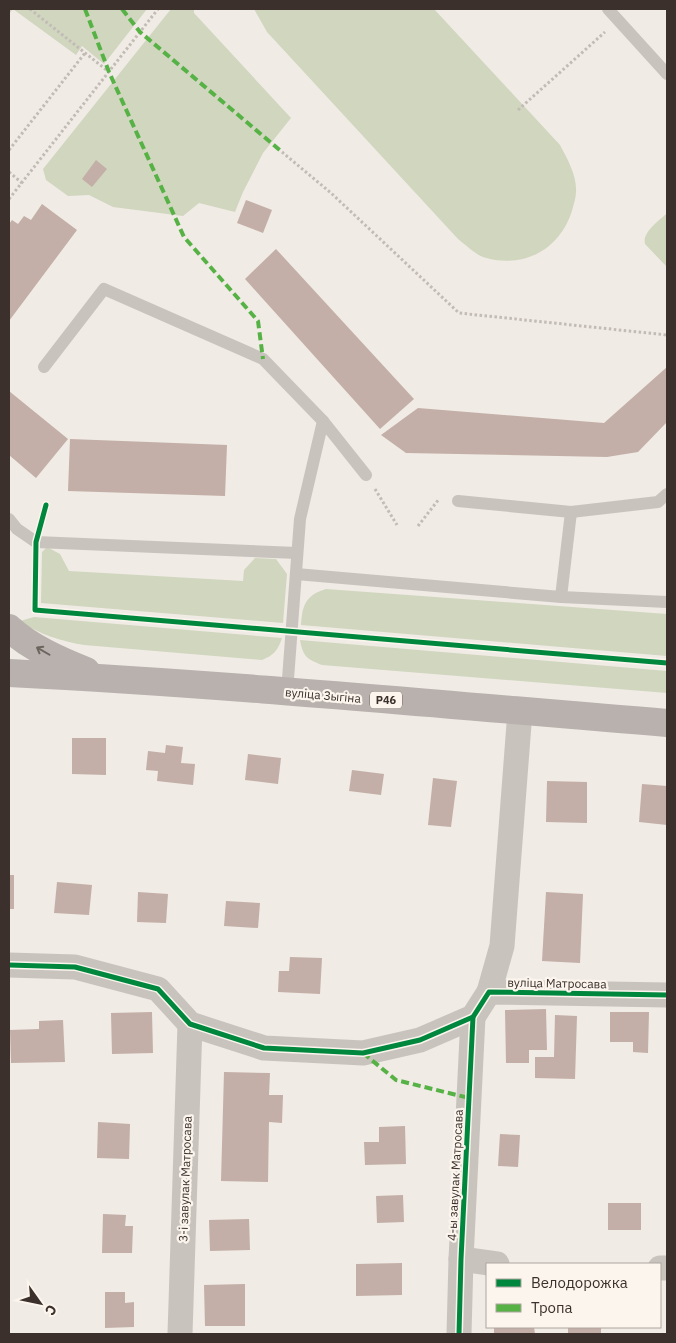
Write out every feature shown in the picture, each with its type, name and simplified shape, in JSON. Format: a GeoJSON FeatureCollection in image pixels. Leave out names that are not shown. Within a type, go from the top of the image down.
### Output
{"type":"FeatureCollection","features":[{"type":"Feature","properties":{"kind":"main road","name":"Р46"},"geometry":{"type":"LineString","coordinates":[[9,628],[16,635],[57,659],[104,678]]}},
{"type":"Feature","properties":{"kind":"main road","name":"вуліца Зыгіна"},"geometry":{"type":"LineString","coordinates":[[9,673],[104,678],[667,723]]}},
{"type":"Feature","properties":{"kind":"street"},"geometry":{"type":"LineString","coordinates":[[489,992],[502,946],[520,711]]}},
{"type":"Feature","properties":{"kind":"street"},"geometry":{"type":"LineString","coordinates":[[9,965],[75,967],[158,988],[190,1024],[264,1048],[363,1053],[420,1040],[473,1017]]}},
{"type":"Feature","properties":{"kind":"street","name":"вуліца Матросава"},"geometry":{"type":"LineString","coordinates":[[473,1017],[489,992],[667,995]]}},
{"type":"Feature","properties":{"kind":"street","name":"4-ы завулак Матросава"},"geometry":{"type":"LineString","coordinates":[[459,1334],[473,1017]]}},
{"type":"Feature","properties":{"kind":"street","name":"3-і завулак Матросава"},"geometry":{"type":"LineString","coordinates":[[180,1334],[190,1024]]}},
{"type":"Feature","properties":{"kind":"street"},"geometry":{"type":"LineString","coordinates":[[461,1259],[490,1263]]}},
{"type":"Feature","properties":{"kind":"lane"},"geometry":{"type":"LineString","coordinates":[[608,9],[667,74]]}},
{"type":"Feature","properties":{"kind":"lane"},"geometry":{"type":"LineString","coordinates":[[44,367],[104,288],[263,359],[323,421],[366,475]]}},
{"type":"Feature","properties":{"kind":"lane"},"geometry":{"type":"LineString","coordinates":[[287,692],[300,519],[323,421]]}},
{"type":"Feature","properties":{"kind":"lane"},"geometry":{"type":"LineString","coordinates":[[458,501],[571,512],[658,502],[667,494]]}},
{"type":"Feature","properties":{"kind":"lane"},"geometry":{"type":"LineString","coordinates":[[561,597],[571,512]]}},
{"type":"Feature","properties":{"kind":"lane"},"geometry":{"type":"LineString","coordinates":[[9,520],[17,529],[36,542],[297,553]]}},
{"type":"Feature","properties":{"kind":"lane"},"geometry":{"type":"LineString","coordinates":[[296,574],[561,597],[667,602]]}},
{"type":"Feature","properties":{"kind":"path"},"geometry":{"type":"LineString","coordinates":[[30,9],[109,72]]}},
{"type":"Feature","properties":{"kind":"path"},"geometry":{"type":"LineString","coordinates":[[9,199],[158,9]]}},
{"type":"Feature","properties":{"kind":"path"},"geometry":{"type":"LineString","coordinates":[[518,110],[618,19]]}},
{"type":"Feature","properties":{"kind":"path"},"geometry":{"type":"LineString","coordinates":[[9,150],[85,53]]}},
{"type":"Feature","properties":{"kind":"path"},"geometry":{"type":"LineString","coordinates":[[282,152],[332,193],[459,313],[667,335]]}},
{"type":"Feature","properties":{"kind":"path"},"geometry":{"type":"LineString","coordinates":[[9,172],[22,183]]}},
{"type":"Feature","properties":{"kind":"path"},"geometry":{"type":"LineString","coordinates":[[366,475],[397,525]]}},
{"type":"Feature","properties":{"kind":"path"},"geometry":{"type":"LineString","coordinates":[[418,526],[440,498],[458,501]]}},
{"type":"Feature","properties":{"kind":"path"},"geometry":{"type":"LineString","coordinates":[[34,610],[667,663]]}},
{"type":"Feature","properties":{"kind":"green space"},"geometry":{"type":"Polygon","coordinates":[[[13,9],[147,9],[104,64],[82,46],[76,55],[13,9]]]}},
{"type":"Feature","properties":{"kind":"green space"},"geometry":{"type":"Polygon","coordinates":[[[171,9],[194,9],[194,13],[291,118],[263,153],[235,212],[199,203],[183,216],[113,207],[89,195],[68,196],[46,180],[43,169],[171,9]]]}},
{"type":"Feature","properties":{"kind":"green space"},"geometry":{"type":"Polygon","coordinates":[[[254,9],[434,9],[560,145],[569,162],[576,192],[568,222],[560,234],[539,253],[513,261],[483,257],[474,252],[458,239],[267,32],[254,9]]]}},
{"type":"Feature","properties":{"kind":"green space"},"geometry":{"type":"Polygon","coordinates":[[[667,213],[667,267],[645,244],[645,240],[652,227],[667,213]]]}},
{"type":"Feature","properties":{"kind":"green space"},"geometry":{"type":"Polygon","coordinates":[[[47,547],[60,554],[69,571],[243,581],[244,570],[255,558],[276,559],[287,574],[283,623],[41,603],[42,552],[47,547]]]}},
{"type":"Feature","properties":{"kind":"green space"},"geometry":{"type":"Polygon","coordinates":[[[326,589],[667,614],[667,656],[301,625],[306,602],[314,594],[326,589]]]}},
{"type":"Feature","properties":{"kind":"green space"},"geometry":{"type":"Polygon","coordinates":[[[34,617],[282,638],[275,652],[262,660],[84,645],[51,637],[20,621],[34,617]]]}},
{"type":"Feature","properties":{"kind":"green space"},"geometry":{"type":"Polygon","coordinates":[[[300,640],[667,671],[667,693],[322,665],[306,656],[302,650],[300,640]]]}},
{"type":"Feature","properties":{"kind":"building"},"geometry":{"type":"Polygon","coordinates":[[[96,160],[107,169],[92,187],[82,179],[96,160]]]}},
{"type":"Feature","properties":{"kind":"building"},"geometry":{"type":"Polygon","coordinates":[[[246,200],[272,210],[263,233],[237,223],[246,200]]]}},
{"type":"Feature","properties":{"kind":"building"},"geometry":{"type":"Polygon","coordinates":[[[42,204],[77,230],[9,321],[9,224],[12,220],[18,224],[24,216],[31,220],[42,204]]]}},
{"type":"Feature","properties":{"kind":"building"},"geometry":{"type":"Polygon","coordinates":[[[276,249],[414,399],[380,429],[245,279],[276,249]]]}},
{"type":"Feature","properties":{"kind":"building"},"geometry":{"type":"Polygon","coordinates":[[[667,367],[667,422],[638,452],[607,457],[406,453],[381,435],[418,408],[604,423],[667,367]]]}},
{"type":"Feature","properties":{"kind":"building"},"geometry":{"type":"Polygon","coordinates":[[[9,391],[68,439],[36,478],[9,455],[9,391]]]}},
{"type":"Feature","properties":{"kind":"building"},"geometry":{"type":"Polygon","coordinates":[[[70,439],[227,445],[225,496],[68,491],[70,439]]]}},
{"type":"Feature","properties":{"kind":"building"},"geometry":{"type":"Polygon","coordinates":[[[72,738],[106,738],[106,775],[72,774],[72,738]]]}},
{"type":"Feature","properties":{"kind":"building"},"geometry":{"type":"Polygon","coordinates":[[[166,745],[183,747],[181,763],[195,764],[193,785],[157,781],[158,771],[146,770],[148,751],[165,753],[166,745]]]}},
{"type":"Feature","properties":{"kind":"building"},"geometry":{"type":"Polygon","coordinates":[[[248,754],[281,758],[278,784],[245,780],[248,754]]]}},
{"type":"Feature","properties":{"kind":"building"},"geometry":{"type":"Polygon","coordinates":[[[352,770],[384,774],[381,795],[349,791],[352,770]]]}},
{"type":"Feature","properties":{"kind":"building"},"geometry":{"type":"Polygon","coordinates":[[[433,778],[457,781],[451,827],[428,825],[433,778]]]}},
{"type":"Feature","properties":{"kind":"building"},"geometry":{"type":"Polygon","coordinates":[[[547,781],[587,782],[587,823],[546,822],[547,781]]]}},
{"type":"Feature","properties":{"kind":"building"},"geometry":{"type":"Polygon","coordinates":[[[642,784],[667,786],[667,825],[639,822],[642,784]]]}},
{"type":"Feature","properties":{"kind":"building"},"geometry":{"type":"Polygon","coordinates":[[[9,875],[14,875],[14,909],[9,909],[9,875]]]}},
{"type":"Feature","properties":{"kind":"building"},"geometry":{"type":"Polygon","coordinates":[[[57,882],[92,885],[89,915],[54,913],[57,882]]]}},
{"type":"Feature","properties":{"kind":"building"},"geometry":{"type":"Polygon","coordinates":[[[138,892],[168,894],[166,923],[137,922],[138,892]]]}},
{"type":"Feature","properties":{"kind":"building"},"geometry":{"type":"Polygon","coordinates":[[[546,892],[583,894],[580,963],[542,961],[546,892]]]}},
{"type":"Feature","properties":{"kind":"building"},"geometry":{"type":"Polygon","coordinates":[[[226,901],[260,903],[258,928],[224,926],[226,901]]]}},
{"type":"Feature","properties":{"kind":"building"},"geometry":{"type":"Polygon","coordinates":[[[290,957],[322,958],[320,994],[278,992],[279,971],[289,971],[290,957]]]}},
{"type":"Feature","properties":{"kind":"building"},"geometry":{"type":"Polygon","coordinates":[[[546,1009],[547,1050],[529,1050],[529,1063],[506,1063],[505,1010],[546,1009]]]}},
{"type":"Feature","properties":{"kind":"building"},"geometry":{"type":"Polygon","coordinates":[[[152,1012],[153,1053],[112,1054],[111,1013],[152,1012]]]}},
{"type":"Feature","properties":{"kind":"building"},"geometry":{"type":"Polygon","coordinates":[[[610,1012],[649,1012],[648,1053],[633,1052],[633,1042],[610,1042],[610,1012]]]}},
{"type":"Feature","properties":{"kind":"building"},"geometry":{"type":"Polygon","coordinates":[[[555,1015],[577,1016],[575,1079],[535,1078],[535,1057],[554,1057],[555,1015]]]}},
{"type":"Feature","properties":{"kind":"building"},"geometry":{"type":"Polygon","coordinates":[[[63,1020],[65,1062],[11,1063],[10,1030],[39,1029],[39,1021],[63,1020]]]}},
{"type":"Feature","properties":{"kind":"building"},"geometry":{"type":"Polygon","coordinates":[[[224,1072],[270,1073],[269,1095],[283,1095],[282,1123],[269,1122],[268,1182],[221,1181],[224,1072]]]}},
{"type":"Feature","properties":{"kind":"building"},"geometry":{"type":"Polygon","coordinates":[[[98,1122],[130,1124],[129,1159],[97,1158],[98,1122]]]}},
{"type":"Feature","properties":{"kind":"building"},"geometry":{"type":"Polygon","coordinates":[[[405,1126],[406,1164],[365,1165],[364,1142],[379,1142],[379,1127],[405,1126]]]}},
{"type":"Feature","properties":{"kind":"building"},"geometry":{"type":"Polygon","coordinates":[[[500,1134],[520,1135],[518,1167],[498,1166],[500,1134]]]}},
{"type":"Feature","properties":{"kind":"building"},"geometry":{"type":"Polygon","coordinates":[[[403,1195],[404,1222],[377,1223],[376,1196],[403,1195]]]}},
{"type":"Feature","properties":{"kind":"building"},"geometry":{"type":"Polygon","coordinates":[[[608,1203],[641,1203],[641,1230],[608,1230],[608,1203]]]}},
{"type":"Feature","properties":{"kind":"building"},"geometry":{"type":"Polygon","coordinates":[[[103,1214],[126,1215],[125,1226],[133,1226],[132,1253],[102,1253],[103,1214]]]}},
{"type":"Feature","properties":{"kind":"building"},"geometry":{"type":"Polygon","coordinates":[[[249,1219],[250,1250],[210,1251],[209,1220],[249,1219]]]}},
{"type":"Feature","properties":{"kind":"building"},"geometry":{"type":"Polygon","coordinates":[[[402,1263],[402,1295],[356,1296],[356,1264],[402,1263]]]}},
{"type":"Feature","properties":{"kind":"building"},"geometry":{"type":"Polygon","coordinates":[[[245,1284],[245,1326],[205,1326],[204,1285],[245,1284]]]}},
{"type":"Feature","properties":{"kind":"building"},"geometry":{"type":"Polygon","coordinates":[[[105,1292],[125,1292],[125,1303],[134,1302],[134,1327],[105,1328],[105,1292]]]}},
{"type":"Feature","properties":{"kind":"building"},"geometry":{"type":"Polygon","coordinates":[[[494,1328],[534,1328],[535,1334],[494,1334],[494,1328]]]}},
{"type":"Feature","properties":{"kind":"building"},"geometry":{"type":"Polygon","coordinates":[[[568,1328],[601,1328],[601,1334],[568,1334],[568,1328]]]}},
{"type":"Feature","properties":{"kind":"marked path"},"geometry":{"type":"LineString","coordinates":[[85,9],[109,72],[184,237],[258,321],[263,359]]}},
{"type":"Feature","properties":{"kind":"marked path"},"geometry":{"type":"LineString","coordinates":[[122,9],[140,32],[282,152]]}},
{"type":"Feature","properties":{"kind":"marked path"},"geometry":{"type":"LineString","coordinates":[[363,1053],[396,1080],[469,1098]]}},
{"type":"Feature","properties":{"kind":"cycle path"},"geometry":{"type":"LineString","coordinates":[[46,505],[36,542],[35,610],[667,663]]}},
{"type":"Feature","properties":{"kind":"cycle path"},"geometry":{"type":"LineString","coordinates":[[9,965],[75,967],[158,989],[190,1024],[264,1048],[363,1053],[420,1040],[473,1017],[489,992],[667,995]]}},
{"type":"Feature","properties":{"kind":"cycle path"},"geometry":{"type":"LineString","coordinates":[[459,1334],[473,1017]]}}]}
